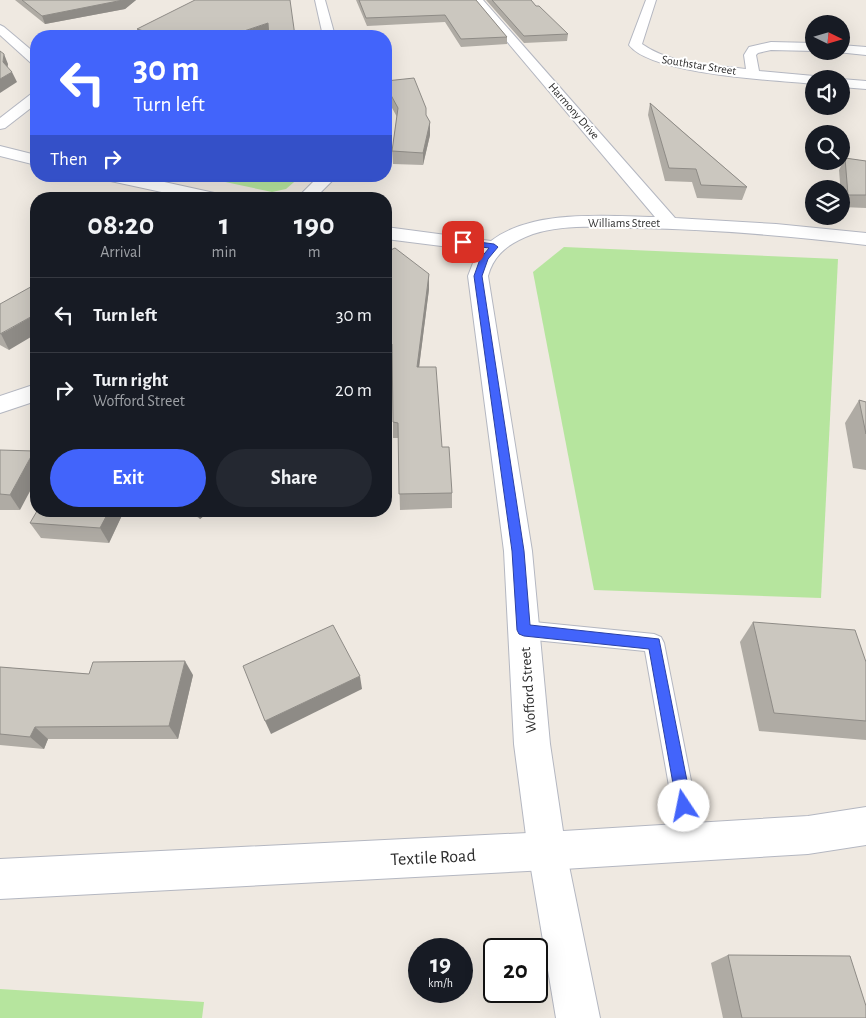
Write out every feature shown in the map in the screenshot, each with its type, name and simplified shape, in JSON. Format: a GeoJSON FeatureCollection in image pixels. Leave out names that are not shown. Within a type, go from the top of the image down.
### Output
{"type":"FeatureCollection","features":[{"type":"Feature","properties":{"kind":"street"},"geometry":{"type":"LineString","coordinates":[[320,0],[328,30]]}},
{"type":"Feature","properties":{"kind":"street","name":"Harmony Drive"},"geometry":{"type":"LineString","coordinates":[[477,0],[670,223]]}},
{"type":"Feature","properties":{"kind":"street","name":"Southstar Street"},"geometry":{"type":"LineString","coordinates":[[651,0],[636,45],[643,52],[663,60],[687,65],[805,79]]}},
{"type":"Feature","properties":{"kind":"street"},"geometry":{"type":"LineString","coordinates":[[0,29],[30,55]]}},
{"type":"Feature","properties":{"kind":"street"},"geometry":{"type":"LineString","coordinates":[[753,73],[750,55],[753,50],[771,46],[805,47]]}},
{"type":"Feature","properties":{"kind":"street"},"geometry":{"type":"LineString","coordinates":[[850,50],[866,51]]}},
{"type":"Feature","properties":{"kind":"street"},"geometry":{"type":"LineString","coordinates":[[850,84],[866,86]]}},
{"type":"Feature","properties":{"kind":"street"},"geometry":{"type":"LineString","coordinates":[[0,125],[30,102]]}},
{"type":"Feature","properties":{"kind":"street"},"geometry":{"type":"LineString","coordinates":[[0,151],[30,158]]}},
{"type":"Feature","properties":{"kind":"street"},"geometry":{"type":"LineString","coordinates":[[140,182],[186,192]]}},
{"type":"Feature","properties":{"kind":"street"},"geometry":{"type":"LineString","coordinates":[[312,192],[322,182]]}},
{"type":"Feature","properties":{"kind":"street","name":"Williams Street"},"geometry":{"type":"LineString","coordinates":[[494,247],[511,236],[530,229],[551,225],[598,222],[670,223],[768,229],[866,239]]}},
{"type":"Feature","properties":{"kind":"street"},"geometry":{"type":"LineString","coordinates":[[392,234],[494,247]]}},
{"type":"Feature","properties":{"kind":"street","name":"Wofford Street"},"geometry":{"type":"LineString","coordinates":[[494,247],[484,259],[478,276],[518,551],[532,744],[547,851],[578,1018]]}},
{"type":"Feature","properties":{"kind":"street"},"geometry":{"type":"LineString","coordinates":[[0,404],[30,394]]}},
{"type":"Feature","properties":{"kind":"street","name":"Textile Road"},"geometry":{"type":"LineString","coordinates":[[0,879],[547,851],[808,835],[866,826]]}},
{"type":"Feature","properties":{"kind":"lane"},"geometry":{"type":"LineString","coordinates":[[524,630],[654,643],[691,842]]}},
{"type":"Feature","properties":{"kind":"green space"},"geometry":{"type":"Polygon","coordinates":[[[225,182],[294,182],[286,189],[272,192],[225,182]]]}},
{"type":"Feature","properties":{"kind":"green space"},"geometry":{"type":"Polygon","coordinates":[[[564,247],[838,259],[821,598],[594,590],[533,272],[564,247]]]}},
{"type":"Feature","properties":{"kind":"green space"},"geometry":{"type":"Polygon","coordinates":[[[0,989],[204,1002],[202,1018],[0,1018],[0,989]]]}},
{"type":"Feature","properties":{"kind":"building"},"geometry":{"type":"Polygon","coordinates":[[[22,0],[123,0],[42,16],[22,0]]]}},
{"type":"Feature","properties":{"kind":"building"},"geometry":{"type":"Polygon","coordinates":[[[195,0],[290,0],[294,30],[269,30],[268,23],[247,30],[137,29],[195,0]]]}},
{"type":"Feature","properties":{"kind":"building"},"geometry":{"type":"Polygon","coordinates":[[[359,0],[476,0],[507,37],[461,39],[445,15],[366,18],[359,0]]]}},
{"type":"Feature","properties":{"kind":"building"},"geometry":{"type":"Polygon","coordinates":[[[492,0],[531,0],[568,34],[524,36],[492,0]]]}},
{"type":"Feature","properties":{"kind":"building"},"geometry":{"type":"Polygon","coordinates":[[[0,51],[4,54],[3,62],[12,72],[0,79],[0,51]]]}},
{"type":"Feature","properties":{"kind":"building"},"geometry":{"type":"Polygon","coordinates":[[[414,78],[430,122],[423,153],[392,151],[398,108],[392,97],[392,80],[414,78]]]}},
{"type":"Feature","properties":{"kind":"building"},"geometry":{"type":"Polygon","coordinates":[[[650,103],[747,187],[701,185],[696,169],[669,168],[650,103]]]}},
{"type":"Feature","properties":{"kind":"building"},"geometry":{"type":"Polygon","coordinates":[[[850,159],[866,161],[866,195],[850,195],[850,180],[847,180],[846,170],[850,170],[850,159]]]}},
{"type":"Feature","properties":{"kind":"building"},"geometry":{"type":"Polygon","coordinates":[[[395,248],[429,274],[417,367],[436,367],[442,447],[449,447],[452,493],[399,494],[398,423],[393,422],[392,249],[395,248]]]}},
{"type":"Feature","properties":{"kind":"building"},"geometry":{"type":"Polygon","coordinates":[[[30,287],[30,317],[0,334],[0,304],[30,287]]]}},
{"type":"Feature","properties":{"kind":"building"},"geometry":{"type":"Polygon","coordinates":[[[859,400],[866,402],[866,434],[859,400]]]}},
{"type":"Feature","properties":{"kind":"building"},"geometry":{"type":"Polygon","coordinates":[[[0,450],[30,451],[30,458],[10,495],[0,494],[0,450]]]}},
{"type":"Feature","properties":{"kind":"building"},"geometry":{"type":"Polygon","coordinates":[[[34,517],[106,517],[100,528],[30,523],[34,517]]]}},
{"type":"Feature","properties":{"kind":"building"},"geometry":{"type":"Polygon","coordinates":[[[753,622],[855,630],[866,662],[866,721],[774,713],[753,622]]]}},
{"type":"Feature","properties":{"kind":"building"},"geometry":{"type":"Polygon","coordinates":[[[333,625],[360,676],[265,721],[243,666],[333,625]]]}},
{"type":"Feature","properties":{"kind":"building"},"geometry":{"type":"Polygon","coordinates":[[[185,661],[169,726],[35,727],[30,737],[0,734],[0,667],[89,674],[93,662],[185,661]]]}},
{"type":"Feature","properties":{"kind":"building"},"geometry":{"type":"Polygon","coordinates":[[[728,955],[850,956],[866,1006],[866,1018],[742,1018],[728,955]]]}},
{"type":"Feature","properties":{"kind":"route"},"geometry":{"type":"LineString","coordinates":[[463,242],[494,247],[480,266],[478,276],[518,551],[524,630],[654,643],[684,806]]}}]}
